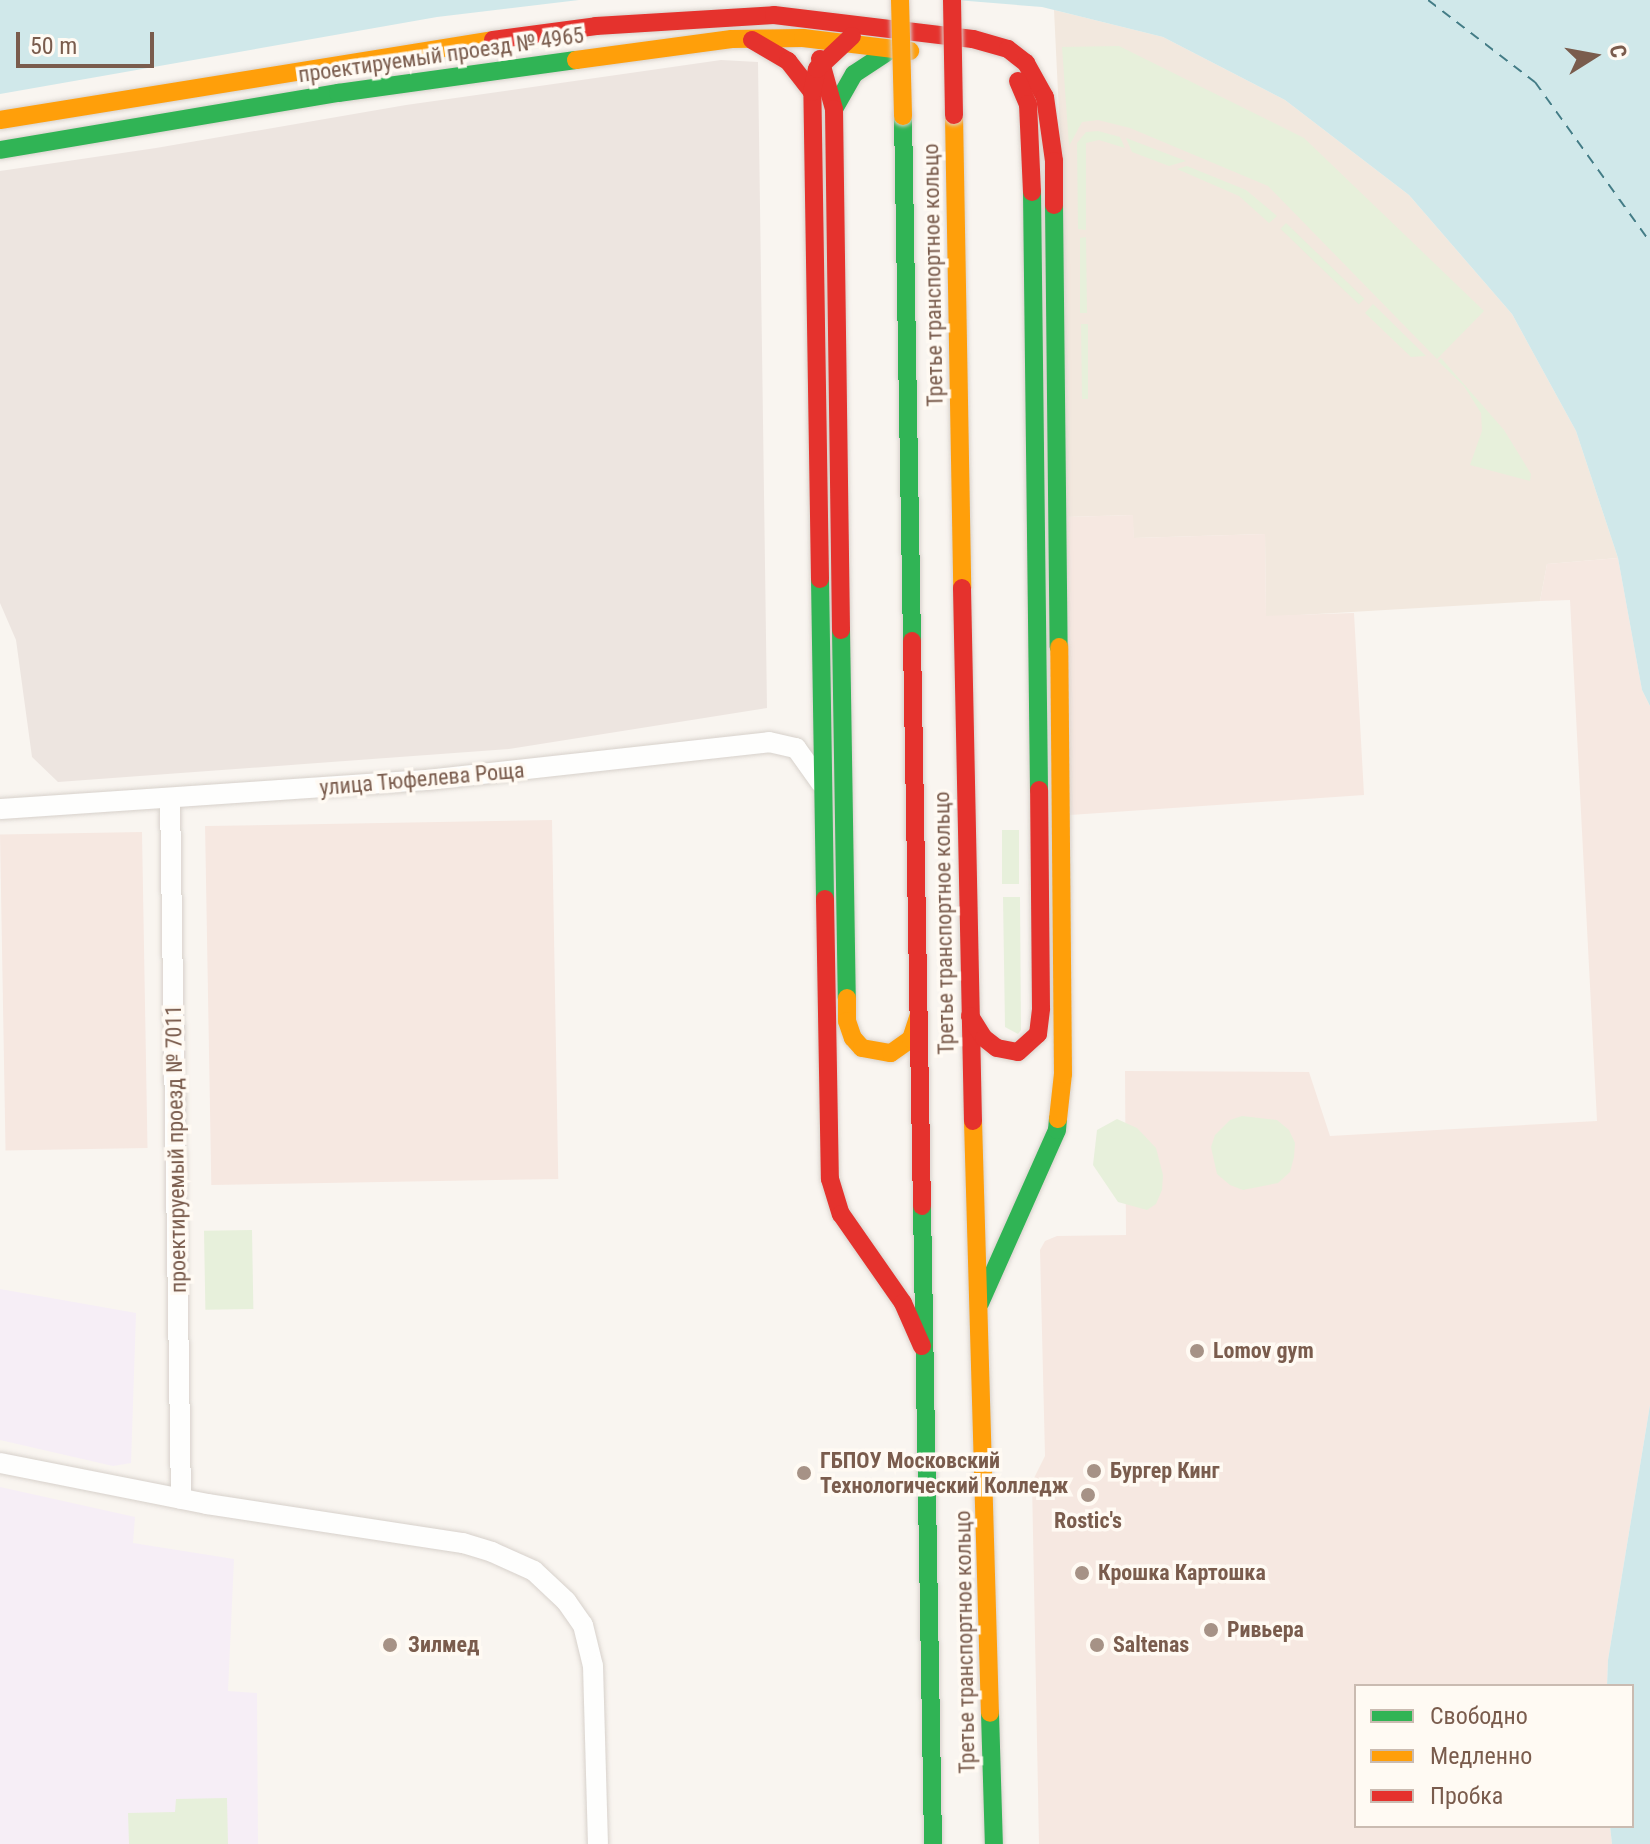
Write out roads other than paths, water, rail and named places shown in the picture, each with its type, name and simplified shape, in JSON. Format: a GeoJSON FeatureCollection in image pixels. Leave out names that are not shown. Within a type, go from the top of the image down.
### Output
{"type":"FeatureCollection","features":[{"type":"Feature","properties":{"kind":"main road","name":"Третье транспортное кольцо"},"geometry":{"type":"LineString","coordinates":[[900,0],[933,1844]]}},
{"type":"Feature","properties":{"kind":"main road","name":"Третье транспортное кольцо"},"geometry":{"type":"LineString","coordinates":[[952,0],[970,1016],[994,1844]]}},
{"type":"Feature","properties":{"kind":"main road","name":"проектируемый проезд № 4965"},"geometry":{"type":"LineString","coordinates":[[0,120],[516,36],[651,21],[774,15],[973,39],[1008,49],[1026,63],[1039,82],[1048,111],[1054,161],[1063,1032],[1060,1116],[980,1303]]}},
{"type":"Feature","properties":{"kind":"main road"},"geometry":{"type":"LineString","coordinates":[[774,15],[803,38],[823,63],[834,109],[847,1021],[853,1038],[862,1048],[891,1053],[911,1039],[919,1015]]}},
{"type":"Feature","properties":{"kind":"main road"},"geometry":{"type":"LineString","coordinates":[[869,28],[841,43],[823,63],[814,76],[812,92],[830,1179],[841,1214],[903,1303],[922,1346]]}},
{"type":"Feature","properties":{"kind":"main road","name":"проектируемый проезд № 4965"},"geometry":{"type":"LineString","coordinates":[[0,150],[489,70],[748,38],[803,38],[973,57],[1001,63],[1012,72],[1028,104],[1041,1008],[1038,1034],[1032,1043],[1018,1052],[997,1048],[984,1038],[970,1016]]}},
{"type":"Feature","properties":{"kind":"main road"},"geometry":{"type":"LineString","coordinates":[[748,38],[788,61],[812,92]]}},
{"type":"Feature","properties":{"kind":"main road"},"geometry":{"type":"LineString","coordinates":[[834,109],[854,74],[892,49]]}},
{"type":"Feature","properties":{"kind":"street","name":"улица Тюфелева Роща"},"geometry":{"type":"LineString","coordinates":[[0,809],[427,780],[769,742],[796,748],[807,759],[823,786]]}},
{"type":"Feature","properties":{"kind":"street","name":"проектируемый проезд № 7011"},"geometry":{"type":"LineString","coordinates":[[170,798],[181,1499]]}},
{"type":"Feature","properties":{"kind":"street"},"geometry":{"type":"LineString","coordinates":[[0,1463],[181,1499],[463,1543],[534,1571],[566,1601],[583,1625],[593,1666],[598,1844]]}},
{"type":"Feature","properties":{"kind":"water"},"geometry":{"type":"Polygon","coordinates":[[[0,0],[579,0],[437,17],[0,94],[0,0]]]}},
{"type":"Feature","properties":{"kind":"water"},"geometry":{"type":"Polygon","coordinates":[[[956,0],[1650,0],[1650,706],[1642,690],[1618,558],[1576,431],[1512,314],[1409,195],[1285,100],[1163,37],[1042,7],[956,0]]]}},
{"type":"Feature","properties":{"kind":"water"},"geometry":{"type":"Polygon","coordinates":[[[1650,1405],[1650,1844],[1612,1844],[1610,1828],[1634,1828],[1634,1684],[1607,1684],[1608,1660],[1650,1405]]]}},
{"type":"Feature","properties":{"kind":"place","name":"Lomov gym"},"geometry":{"type":"Point","coordinates":[1197,1351]}},
{"type":"Feature","properties":{"kind":"place","name":"Бургер Кинг"},"geometry":{"type":"Point","coordinates":[1094,1471]}},
{"type":"Feature","properties":{"kind":"place","name":"ГБПОУ Московский Технологический Колледж"},"geometry":{"type":"Point","coordinates":[804,1473]}},
{"type":"Feature","properties":{"kind":"place","name":"Rostic's"},"geometry":{"type":"Point","coordinates":[1088,1495]}},
{"type":"Feature","properties":{"kind":"place","name":"Крошка Картошка"},"geometry":{"type":"Point","coordinates":[1082,1573]}},
{"type":"Feature","properties":{"kind":"place","name":"Ривьера"},"geometry":{"type":"Point","coordinates":[1211,1630]}},
{"type":"Feature","properties":{"kind":"place","name":"Зилмед"},"geometry":{"type":"Point","coordinates":[390,1645]}},
{"type":"Feature","properties":{"kind":"place","name":"Saltenas"},"geometry":{"type":"Point","coordinates":[1097,1645]}}]}
